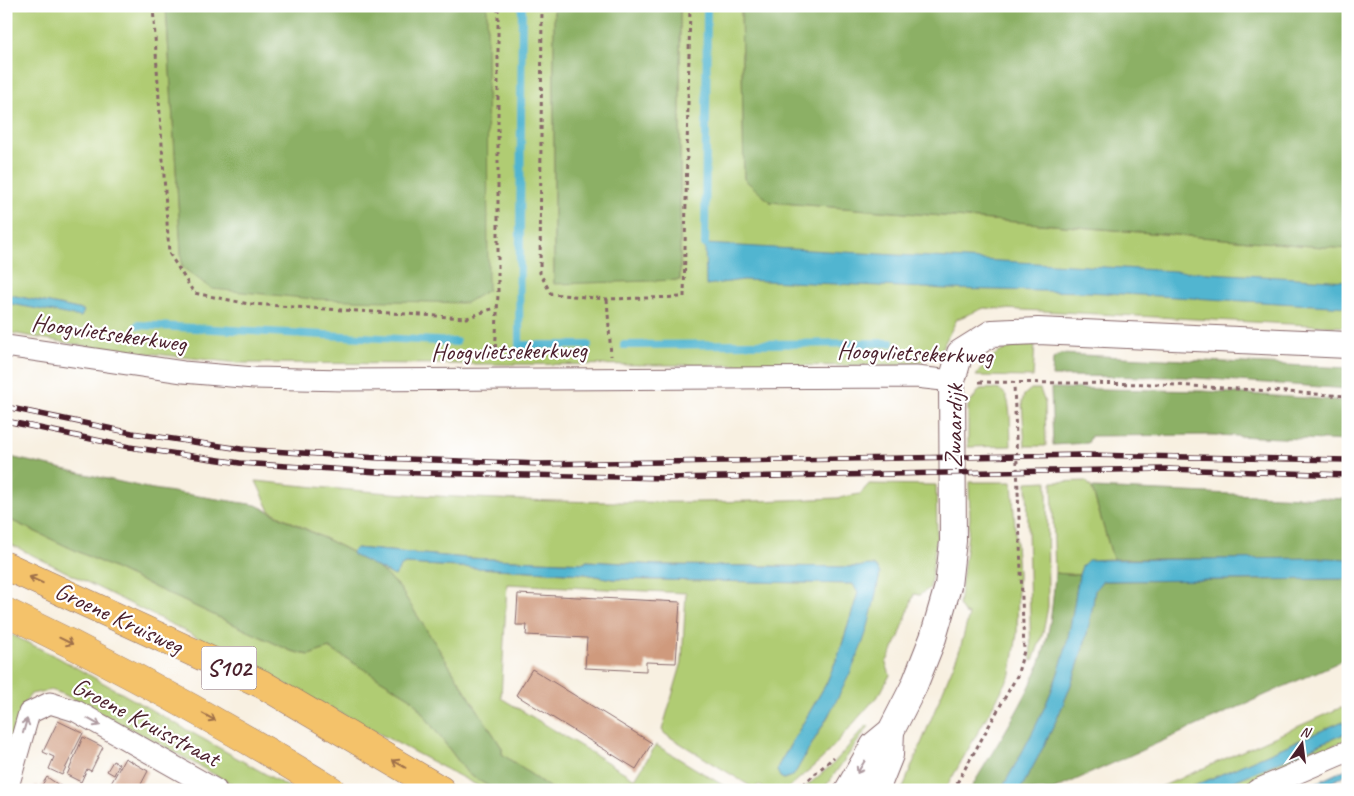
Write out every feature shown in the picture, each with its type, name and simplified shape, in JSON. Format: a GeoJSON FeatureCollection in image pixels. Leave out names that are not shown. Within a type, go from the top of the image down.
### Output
{"type":"FeatureCollection","features":[{"type":"Feature","properties":{"kind":"main road","name":"Groene Kruisweg"},"geometry":{"type":"LineString","coordinates":[[6,566],[262,684],[440,790]]}},
{"type":"Feature","properties":{"kind":"main road","name":"Groene Kruisweg"},"geometry":{"type":"LineString","coordinates":[[6,612],[132,674],[239,733],[331,790]]}},
{"type":"Feature","properties":{"kind":"street","name":"Zwaardijk"},"geometry":{"type":"LineString","coordinates":[[848,790],[874,745],[890,731],[924,661],[948,586],[953,541],[952,381],[960,353],[992,333],[1043,331],[1348,345]]}},
{"type":"Feature","properties":{"kind":"street","name":"Hoogvlietsekerkweg"},"geometry":{"type":"LineString","coordinates":[[6,346],[114,364],[254,378],[916,377],[952,381]]}},
{"type":"Feature","properties":{"kind":"street","name":"Groene Kruisstraat"},"geometry":{"type":"LineString","coordinates":[[7,790],[29,713],[50,703],[76,712],[216,790]]}},
{"type":"Feature","properties":{"kind":"street","name":"Zwaardijk"},"geometry":{"type":"LineString","coordinates":[[876,790],[890,755],[890,731]]}},
{"type":"Feature","properties":{"kind":"street"},"geometry":{"type":"LineString","coordinates":[[1257,790],[1348,750]]}},
{"type":"Feature","properties":{"kind":"path"},"geometry":{"type":"LineString","coordinates":[[153,6],[169,253],[194,293],[249,304],[466,318],[497,307]]}},
{"type":"Feature","properties":{"kind":"path"},"geometry":{"type":"LineString","coordinates":[[494,379],[497,307],[498,6]]}},
{"type":"Feature","properties":{"kind":"path"},"geometry":{"type":"LineString","coordinates":[[542,6],[540,272],[551,294],[607,299],[684,298],[690,6]]}},
{"type":"Feature","properties":{"kind":"path"},"geometry":{"type":"LineString","coordinates":[[607,299],[607,324],[614,377]]}},
{"type":"Feature","properties":{"kind":"path","name":"Hoogvlietsekerkweg"},"geometry":{"type":"LineString","coordinates":[[952,381],[1014,384],[1159,384],[1348,396]]}},
{"type":"Feature","properties":{"kind":"path"},"geometry":{"type":"LineString","coordinates":[[953,790],[1017,676],[1024,651],[1014,384]]}},
{"type":"Feature","properties":{"kind":"green space"},"geometry":{"type":"Polygon","coordinates":[[[6,6],[166,6],[182,267],[486,6],[554,6],[554,283],[680,280],[680,6],[741,6],[744,178],[770,202],[1348,249],[1348,327],[984,308],[957,319],[938,356],[906,366],[238,363],[91,347],[6,332],[6,303],[82,310],[6,294],[6,6]]]}},
{"type":"Feature","properties":{"kind":"green space"},"geometry":{"type":"Polygon","coordinates":[[[166,6],[487,6],[488,290],[466,303],[314,299],[212,289],[182,267],[166,6]]]}},
{"type":"Feature","properties":{"kind":"green space"},"geometry":{"type":"Polygon","coordinates":[[[554,6],[680,6],[680,280],[554,284],[554,6]]]}},
{"type":"Feature","properties":{"kind":"green space"},"geometry":{"type":"Polygon","coordinates":[[[741,6],[1348,6],[1348,249],[770,202],[744,179],[741,6]]]}},
{"type":"Feature","properties":{"kind":"green space"},"geometry":{"type":"Polygon","coordinates":[[[1035,344],[1033,377],[976,376],[988,361],[1001,352],[1035,344]]]}},
{"type":"Feature","properties":{"kind":"green space"},"geometry":{"type":"Polygon","coordinates":[[[1061,354],[1348,368],[1348,389],[1184,377],[1052,376],[1053,359],[1061,354]]]}},
{"type":"Feature","properties":{"kind":"green space"},"geometry":{"type":"Polygon","coordinates":[[[1051,388],[1203,391],[1348,401],[1348,441],[1214,435],[1091,436],[1088,443],[1053,445],[1051,388]]]}},
{"type":"Feature","properties":{"kind":"green space"},"geometry":{"type":"Polygon","coordinates":[[[980,389],[998,389],[1006,396],[1009,409],[1011,446],[968,447],[968,406],[980,389]]]}},
{"type":"Feature","properties":{"kind":"green space"},"geometry":{"type":"Polygon","coordinates":[[[1031,389],[1040,389],[1045,403],[1046,446],[1025,446],[1022,402],[1024,395],[1031,389]]]}},
{"type":"Feature","properties":{"kind":"green space"},"geometry":{"type":"Polygon","coordinates":[[[6,456],[147,488],[256,505],[352,552],[353,555],[376,566],[399,587],[502,748],[502,754],[553,790],[495,790],[468,774],[411,698],[329,648],[309,655],[291,651],[6,518],[6,456]]]}},
{"type":"Feature","properties":{"kind":"green space"},"geometry":{"type":"Polygon","coordinates":[[[256,481],[401,494],[547,501],[620,502],[765,501],[838,498],[860,494],[869,484],[936,485],[937,533],[930,588],[919,595],[914,594],[899,637],[886,663],[890,675],[881,692],[823,758],[786,790],[767,790],[758,785],[755,789],[665,734],[662,730],[682,662],[686,593],[507,584],[501,698],[635,779],[656,745],[731,790],[553,790],[502,754],[502,748],[399,587],[376,566],[395,576],[400,567],[405,564],[585,574],[612,579],[853,584],[858,593],[840,651],[826,684],[778,766],[780,777],[784,779],[794,774],[829,715],[874,565],[858,567],[659,565],[467,558],[356,548],[352,552],[270,511],[256,481]]]}},
{"type":"Feature","properties":{"kind":"green space"},"geometry":{"type":"Polygon","coordinates":[[[1047,481],[1048,607],[1043,633],[1033,661],[1031,661],[1027,482],[1047,481]]]}},
{"type":"Feature","properties":{"kind":"green space"},"geometry":{"type":"Polygon","coordinates":[[[1086,481],[1092,488],[1113,559],[1088,562],[1081,569],[1079,575],[1055,573],[1052,482],[1086,481]]]}},
{"type":"Feature","properties":{"kind":"green space"},"geometry":{"type":"Polygon","coordinates":[[[969,482],[1012,482],[1018,573],[1017,634],[1011,674],[945,790],[902,790],[960,649],[969,615],[965,614],[959,605],[970,518],[969,482]]]}},
{"type":"Feature","properties":{"kind":"green space"},"geometry":{"type":"Polygon","coordinates":[[[1092,488],[1348,499],[1348,559],[1113,559],[1092,488]]]}},
{"type":"Feature","properties":{"kind":"green space"},"geometry":{"type":"Polygon","coordinates":[[[6,518],[291,651],[309,655],[329,648],[411,698],[468,774],[495,790],[486,790],[181,629],[6,542],[6,518]]]}},
{"type":"Feature","properties":{"kind":"green space"},"geometry":{"type":"Polygon","coordinates":[[[1055,573],[1079,575],[1068,639],[1051,691],[1032,734],[1001,790],[970,790],[1020,705],[1037,670],[1048,633],[1055,573]]]}},
{"type":"Feature","properties":{"kind":"green space"},"geometry":{"type":"Polygon","coordinates":[[[1348,579],[1348,658],[1053,790],[1020,790],[1046,742],[1068,693],[1085,643],[1095,590],[1102,581],[1348,579]]]}},
{"type":"Feature","properties":{"kind":"green space"},"geometry":{"type":"Polygon","coordinates":[[[6,632],[59,658],[294,790],[242,790],[158,743],[63,694],[51,690],[31,694],[22,706],[6,758],[6,632]]]}},
{"type":"Feature","properties":{"kind":"green space"},"geometry":{"type":"Polygon","coordinates":[[[1340,708],[1348,709],[1348,739],[1231,790],[1213,790],[1346,733],[1344,723],[1341,722],[1185,790],[1154,790],[1340,708]]]}},
{"type":"Feature","properties":{"kind":"green space"},"geometry":{"type":"Polygon","coordinates":[[[867,725],[869,726],[823,790],[802,790],[833,764],[867,725]]]}},
{"type":"Feature","properties":{"kind":"water"},"geometry":{"type":"Polygon","coordinates":[[[705,244],[1348,281],[1348,307],[1088,292],[948,289],[743,280],[706,285],[705,244]]]}},
{"type":"Feature","properties":{"kind":"water"},"geometry":{"type":"Polygon","coordinates":[[[6,294],[84,311],[81,317],[6,303],[6,294]]]}},
{"type":"Feature","properties":{"kind":"water"},"geometry":{"type":"Polygon","coordinates":[[[356,548],[467,558],[585,563],[586,561],[659,565],[858,567],[872,565],[880,574],[866,634],[849,676],[794,775],[784,779],[780,777],[777,771],[778,766],[826,684],[840,651],[858,593],[853,584],[612,579],[585,574],[405,564],[400,567],[395,576],[353,555],[352,552],[356,548]]]}},
{"type":"Feature","properties":{"kind":"water"},"geometry":{"type":"Polygon","coordinates":[[[1348,559],[1348,579],[1102,581],[1095,590],[1085,643],[1077,668],[1046,742],[1020,790],[1001,790],[1032,734],[1051,691],[1068,639],[1079,575],[1082,566],[1088,560],[1348,559]]]}},
{"type":"Feature","properties":{"kind":"water"},"geometry":{"type":"Polygon","coordinates":[[[1344,722],[1346,733],[1213,790],[1185,790],[1344,722]]]}},
{"type":"Feature","properties":{"kind":"water"},"geometry":{"type":"Polygon","coordinates":[[[1348,768],[1348,773],[1318,790],[1301,790],[1348,768]]]}},
{"type":"Feature","properties":{"kind":"building"},"geometry":{"type":"Polygon","coordinates":[[[518,594],[680,602],[676,663],[646,662],[646,671],[585,668],[587,638],[526,635],[527,625],[516,625],[518,594]]]}},
{"type":"Feature","properties":{"kind":"building"},"geometry":{"type":"Polygon","coordinates":[[[532,669],[652,743],[636,769],[516,695],[532,669]]]}},
{"type":"Feature","properties":{"kind":"building"},"geometry":{"type":"Polygon","coordinates":[[[58,721],[83,733],[62,775],[49,769],[54,757],[43,752],[58,721]]]}},
{"type":"Feature","properties":{"kind":"building"},"geometry":{"type":"Polygon","coordinates":[[[83,737],[103,747],[91,771],[87,769],[81,782],[67,775],[83,737]]]}},
{"type":"Feature","properties":{"kind":"building"},"geometry":{"type":"Polygon","coordinates":[[[125,758],[148,771],[138,790],[108,789],[125,758]]]}},
{"type":"Feature","properties":{"kind":"building"},"geometry":{"type":"Polygon","coordinates":[[[113,761],[119,764],[114,775],[107,771],[113,761]]]}},
{"type":"Feature","properties":{"kind":"building"},"geometry":{"type":"Polygon","coordinates":[[[47,777],[66,790],[32,790],[36,785],[40,788],[47,777]]]}},
{"type":"Feature","properties":{"kind":"waterway"},"geometry":{"type":"LineString","coordinates":[[522,6],[519,345],[588,345]]}},
{"type":"Feature","properties":{"kind":"waterway"},"geometry":{"type":"LineString","coordinates":[[705,244],[707,6]]}},
{"type":"Feature","properties":{"kind":"waterway"},"geometry":{"type":"LineString","coordinates":[[138,325],[456,342]]}},
{"type":"Feature","properties":{"kind":"waterway"},"geometry":{"type":"LineString","coordinates":[[624,345],[891,343]]}},
{"type":"Feature","properties":{"kind":"railway"},"geometry":{"type":"LineString","coordinates":[[6,407],[132,433],[241,449],[379,458],[540,464],[1084,455],[1348,460]]}},
{"type":"Feature","properties":{"kind":"railway"},"geometry":{"type":"LineString","coordinates":[[6,421],[129,447],[240,463],[378,472],[666,478],[1168,469],[1348,475]]}}]}
